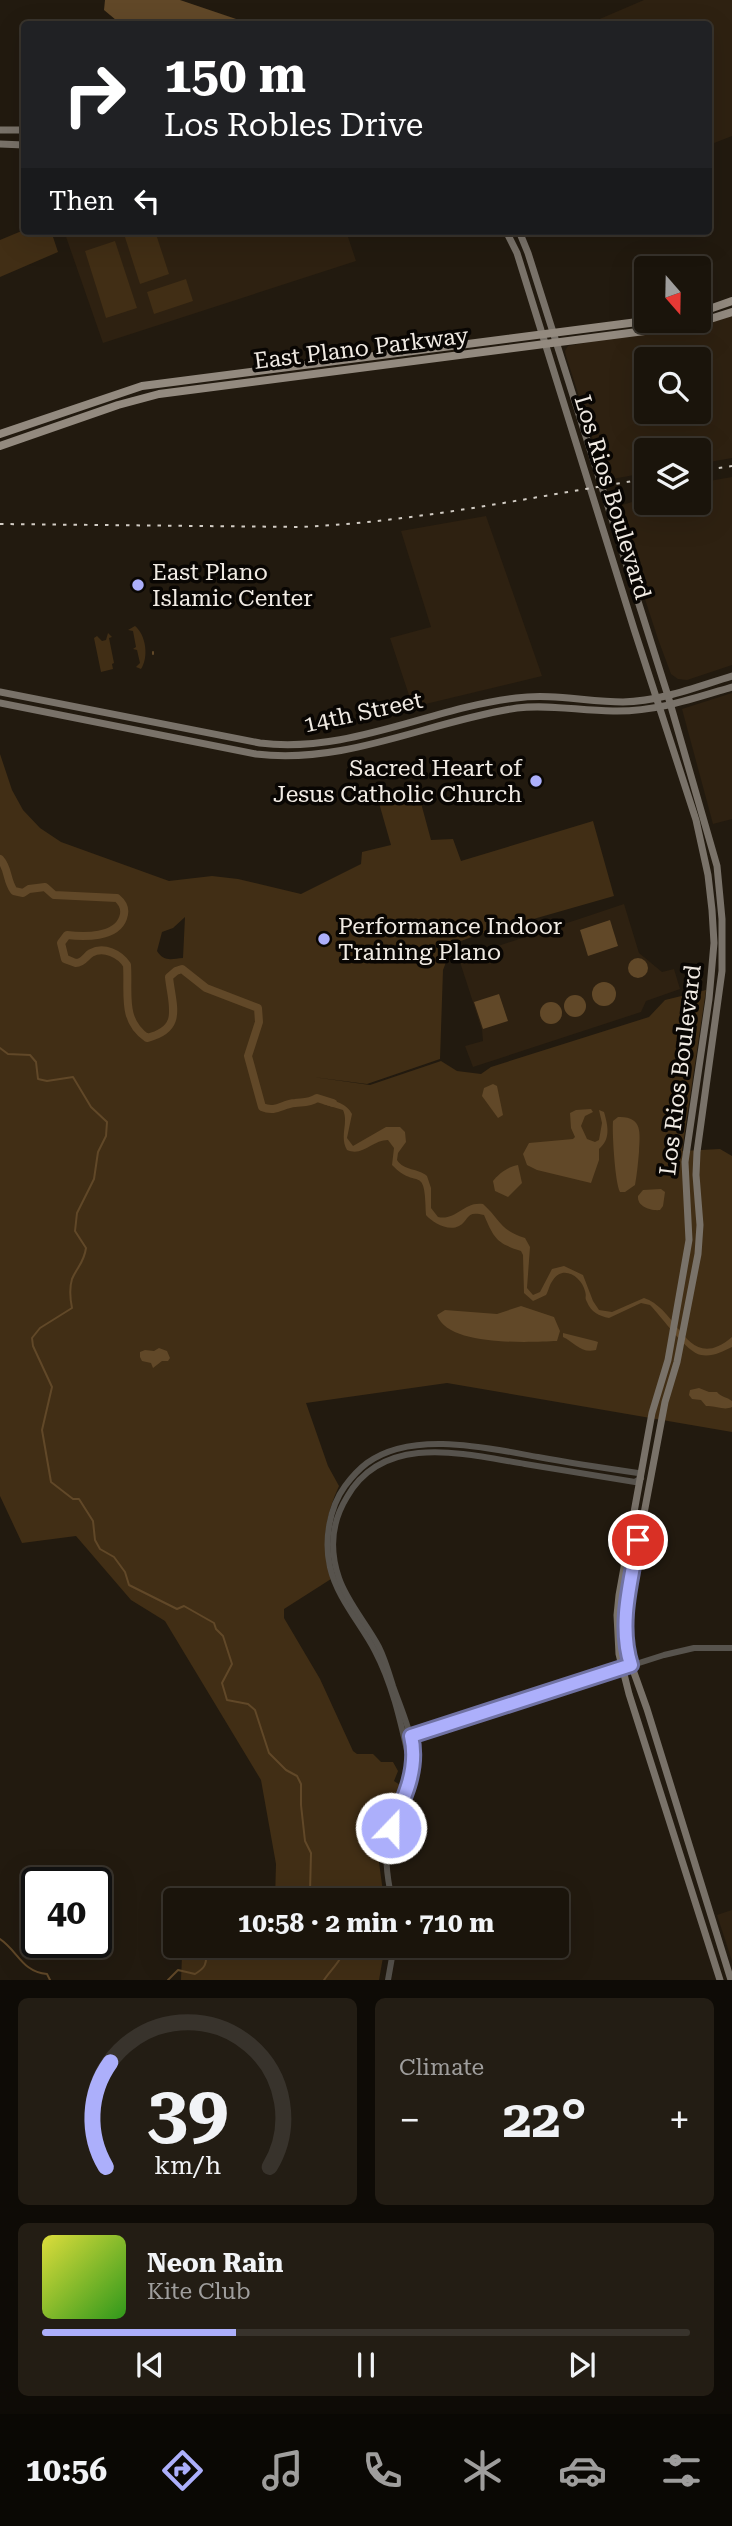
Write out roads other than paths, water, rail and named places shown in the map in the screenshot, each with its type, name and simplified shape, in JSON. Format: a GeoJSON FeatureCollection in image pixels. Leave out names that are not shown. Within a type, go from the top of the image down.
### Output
{"type":"FeatureCollection","features":[{"type":"Feature","properties":{"kind":"main road"},"geometry":{"type":"LineString","coordinates":[[0,130],[21,130]]}},
{"type":"Feature","properties":{"kind":"main road"},"geometry":{"type":"LineString","coordinates":[[0,144],[21,145]]}},
{"type":"Feature","properties":{"kind":"main road","name":"Los Rios Boulevard"},"geometry":{"type":"LineString","coordinates":[[508,235],[682,776],[701,819],[717,866],[722,919],[721,984],[697,1152],[700,1233],[677,1362],[665,1402],[628,1596],[625,1641],[731,1980]]}},
{"type":"Feature","properties":{"kind":"main road","name":"Los Rios Boulevard"},"geometry":{"type":"LineString","coordinates":[[521,235],[691,772],[701,819],[708,875],[714,943],[709,999],[684,1162],[690,1223],[668,1360],[652,1413],[619,1595],[617,1631],[622,1668],[720,1980]]}},
{"type":"Feature","properties":{"kind":"main road"},"geometry":{"type":"LineString","coordinates":[[513,245],[523,240]]}},
{"type":"Feature","properties":{"kind":"main road"},"geometry":{"type":"LineString","coordinates":[[711,309],[732,301]]}},
{"type":"Feature","properties":{"kind":"main road"},"geometry":{"type":"LineString","coordinates":[[711,312],[714,319]]}},
{"type":"Feature","properties":{"kind":"main road","name":"East Plano Parkway"},"geometry":{"type":"LineString","coordinates":[[711,320],[732,313]]}},
{"type":"Feature","properties":{"kind":"main road","name":"East Plano Parkway"},"geometry":{"type":"LineString","coordinates":[[0,435],[142,386],[543,339],[553,333],[634,323]]}},
{"type":"Feature","properties":{"kind":"main road","name":"East Plano Parkway"},"geometry":{"type":"LineString","coordinates":[[543,339],[556,343],[634,333]]}},
{"type":"Feature","properties":{"kind":"main road","name":"East Plano Parkway"},"geometry":{"type":"LineString","coordinates":[[0,446],[127,402],[159,394],[479,347]]}},
{"type":"Feature","properties":{"kind":"main road"},"geometry":{"type":"LineString","coordinates":[[569,422],[580,418]]}},
{"type":"Feature","properties":{"kind":"main road"},"geometry":{"type":"LineString","coordinates":[[615,565],[626,561]]}},
{"type":"Feature","properties":{"kind":"main road"},"geometry":{"type":"LineString","coordinates":[[632,621],[643,616]]}},
{"type":"Feature","properties":{"kind":"main road","name":"14th Street"},"geometry":{"type":"LineString","coordinates":[[0,692],[279,745],[333,742],[495,702],[527,697],[572,697],[622,702],[658,698],[732,676]]}},
{"type":"Feature","properties":{"kind":"main road","name":"14th Street"},"geometry":{"type":"LineString","coordinates":[[0,703],[249,752],[287,756],[338,752],[497,712],[533,707],[614,711],[661,708],[732,687]]}},
{"type":"Feature","properties":{"kind":"main road"},"geometry":{"type":"LineString","coordinates":[[571,707],[572,697]]}},
{"type":"Feature","properties":{"kind":"main road"},"geometry":{"type":"LineString","coordinates":[[495,702],[497,712]]}},
{"type":"Feature","properties":{"kind":"main road"},"geometry":{"type":"LineString","coordinates":[[443,715],[446,725]]}},
{"type":"Feature","properties":{"kind":"main road"},"geometry":{"type":"LineString","coordinates":[[682,776],[691,772]]}},
{"type":"Feature","properties":{"kind":"main road"},"geometry":{"type":"LineString","coordinates":[[708,1941],[718,1939]]}},
{"type":"Feature","properties":{"kind":"street"},"geometry":{"type":"LineString","coordinates":[[389,1888],[388,1843],[411,1770],[415,1755],[411,1736],[380,1648],[340,1581],[335,1561],[335,1520],[353,1486],[361,1477],[389,1459],[430,1452],[480,1455],[635,1482],[641,1478],[638,1474],[484,1447],[429,1444],[391,1451],[376,1458],[366,1463],[348,1483],[339,1495],[330,1521],[327,1546],[330,1566],[335,1584],[375,1651],[396,1706],[411,1770]]}},
{"type":"Feature","properties":{"kind":"street"},"geometry":{"type":"LineString","coordinates":[[411,1736],[631,1665],[694,1648],[732,1648]]}},
{"type":"Feature","properties":{"kind":"street"},"geometry":{"type":"LineString","coordinates":[[388,1980],[392,1958]]}},
{"type":"Feature","properties":{"kind":"waterway"},"geometry":{"type":"LineString","coordinates":[[0,859],[14,891],[23,893],[29,889],[45,887],[54,895],[117,898],[121,902],[124,915],[114,929],[99,935],[67,935],[61,943],[65,959],[76,963],[101,950],[111,952],[124,961],[127,965],[130,1015],[133,1023],[147,1038],[159,1034],[171,1022],[173,1007],[169,977],[182,969],[206,988],[258,1008],[259,1022],[248,1056],[262,1107],[275,1109],[317,1098],[333,1103]]}},
{"type":"Feature","properties":{"kind":"waterway"},"geometry":{"type":"LineString","coordinates":[[0,1048],[8,1054],[30,1055],[36,1062],[38,1079],[47,1081],[73,1077],[91,1107],[107,1122],[106,1136],[98,1152],[94,1179],[77,1213],[75,1231],[86,1248],[71,1283],[72,1308],[40,1328],[32,1338],[52,1387],[42,1430],[51,1482],[73,1499],[79,1499],[93,1521],[95,1540],[100,1549],[114,1557],[125,1572],[129,1585],[177,1609],[184,1606],[214,1623],[223,1636],[232,1664],[222,1683],[227,1700],[248,1704],[255,1710],[269,1753],[286,1770],[297,1776],[301,1784],[305,1841],[311,1853],[310,1888]]}},
{"type":"Feature","properties":{"kind":"waterway"},"geometry":{"type":"LineString","coordinates":[[0,1939],[26,1965],[47,1974],[50,1980]]}},
{"type":"Feature","properties":{"kind":"waterway"},"geometry":{"type":"LineString","coordinates":[[168,1980],[178,1970],[195,1974],[205,1965],[206,1958]]}},
{"type":"Feature","properties":{"kind":"waterway"},"geometry":{"type":"LineString","coordinates":[[324,1980],[340,1958]]}},
{"type":"Feature","properties":{"kind":"railway"},"geometry":{"type":"LineString","coordinates":[[711,469],[732,466]]}},
{"type":"Feature","properties":{"kind":"railway"},"geometry":{"type":"LineString","coordinates":[[0,524],[300,527],[387,520],[634,481]]}},
{"type":"Feature","properties":{"kind":"place","name":"East Plano Islamic Center"},"geometry":{"type":"Point","coordinates":[138,585]}},
{"type":"Feature","properties":{"kind":"place","name":"Sacred Heart of Jesus Catholic Church"},"geometry":{"type":"Point","coordinates":[536,781]}},
{"type":"Feature","properties":{"kind":"place","name":"Performance Indoor Training Plano"},"geometry":{"type":"Point","coordinates":[324,939]}}]}
